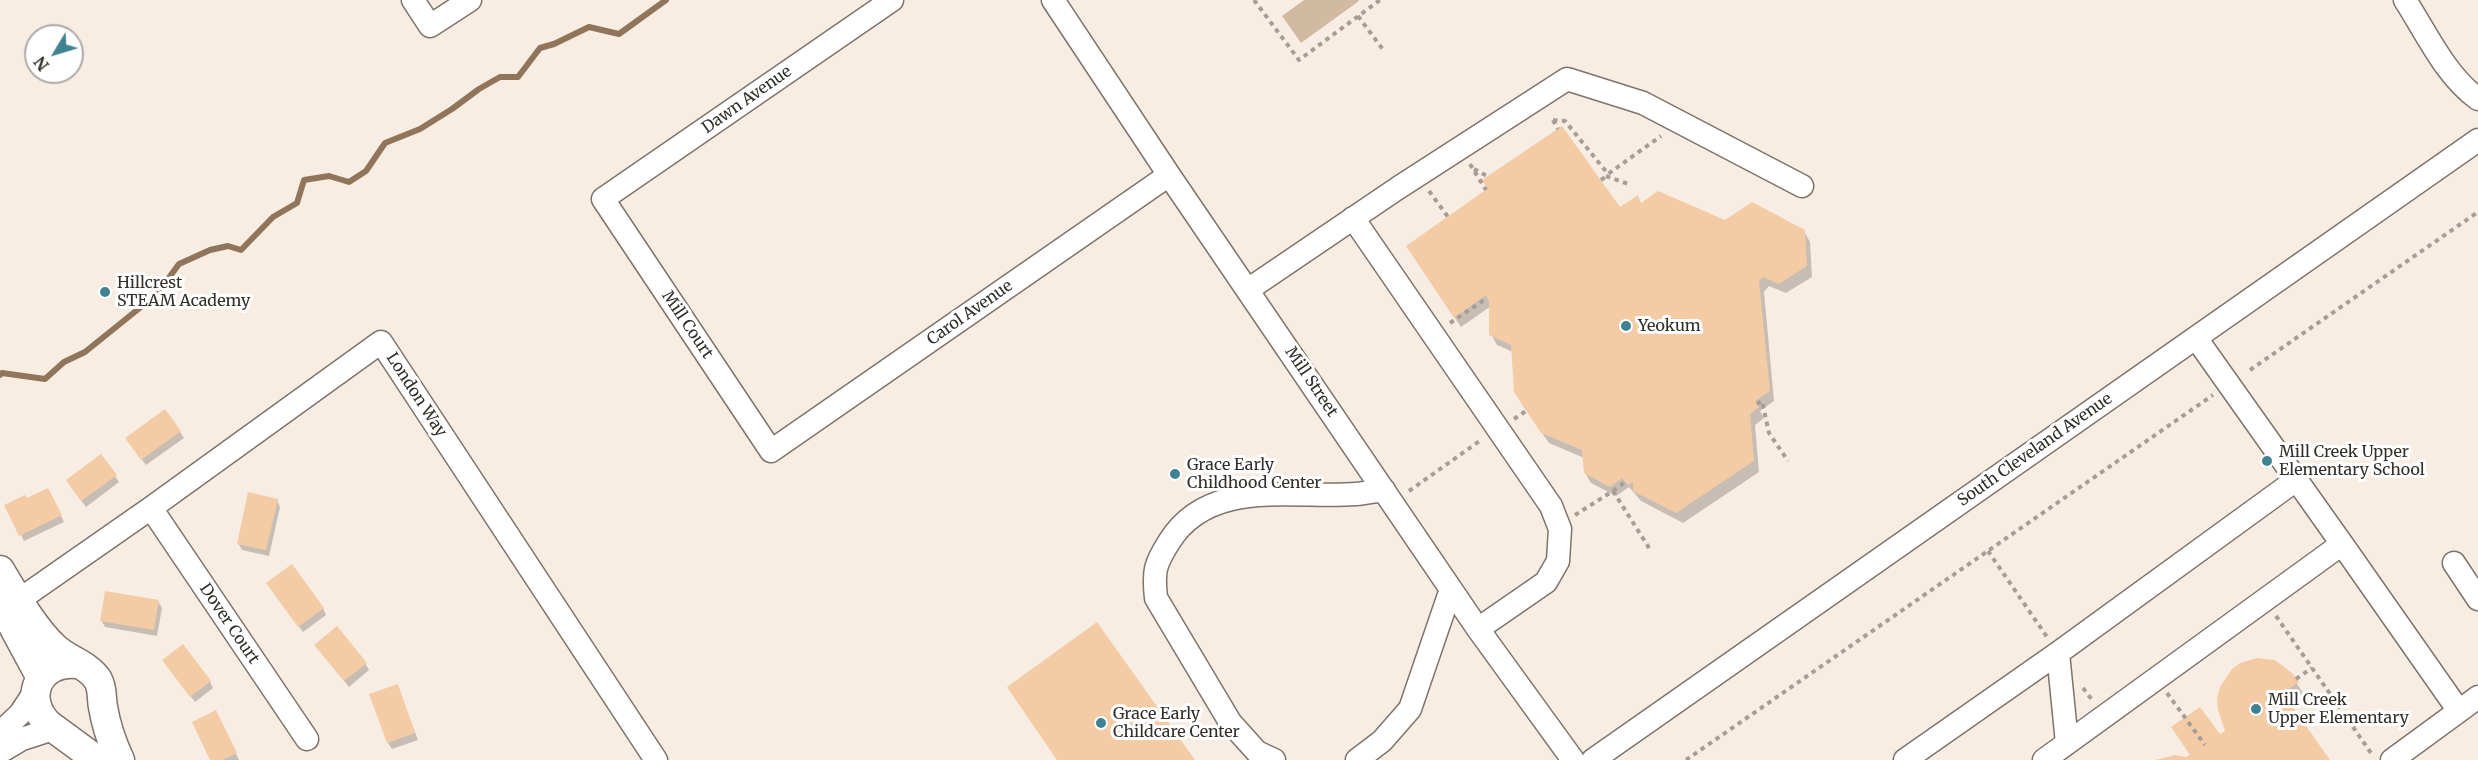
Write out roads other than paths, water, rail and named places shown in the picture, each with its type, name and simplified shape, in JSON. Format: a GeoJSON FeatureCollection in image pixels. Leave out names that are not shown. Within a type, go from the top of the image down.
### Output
{"type":"FeatureCollection","features":[{"type":"Feature","properties":{"kind":"main road"},"geometry":{"type":"LineString","coordinates":[[0,570],[38,684],[35,699],[42,717],[97,760]]}},
{"type":"Feature","properties":{"kind":"main road"},"geometry":{"type":"LineString","coordinates":[[9,601],[53,647],[94,674],[100,683],[102,705],[109,733],[120,760]]}},
{"type":"Feature","properties":{"kind":"main road"},"geometry":{"type":"LineString","coordinates":[[38,684],[56,665],[76,664]]}},
{"type":"Feature","properties":{"kind":"main road"},"geometry":{"type":"LineString","coordinates":[[56,728],[68,731],[90,724],[102,705]]}},
{"type":"Feature","properties":{"kind":"street"},"geometry":{"type":"LineString","coordinates":[[413,0],[430,26],[470,0]]}},
{"type":"Feature","properties":{"kind":"street","name":"Dawn Avenue"},"geometry":{"type":"LineString","coordinates":[[603,200],[892,0]]}},
{"type":"Feature","properties":{"kind":"street","name":"Mill Street"},"geometry":{"type":"LineString","coordinates":[[1053,0],[1169,175],[1249,289],[1478,629],[1573,760]]}},
{"type":"Feature","properties":{"kind":"street"},"geometry":{"type":"LineString","coordinates":[[2405,0],[2448,68],[2478,99]]}},
{"type":"Feature","properties":{"kind":"street"},"geometry":{"type":"LineString","coordinates":[[1249,289],[1353,218],[1567,79],[1643,103],[1802,186]]}},
{"type":"Feature","properties":{"kind":"street","name":"South Cleveland Avenue"},"geometry":{"type":"LineString","coordinates":[[1607,756],[2478,140]]}},
{"type":"Feature","properties":{"kind":"street","name":"Carol Avenue"},"geometry":{"type":"LineString","coordinates":[[771,451],[1169,175]]}},
{"type":"Feature","properties":{"kind":"street","name":"Mill Court"},"geometry":{"type":"LineString","coordinates":[[603,200],[771,451]]}},
{"type":"Feature","properties":{"kind":"street"},"geometry":{"type":"LineString","coordinates":[[1353,218],[1551,506],[1560,529],[1558,561],[1546,582],[1478,629]]}},
{"type":"Feature","properties":{"kind":"street"},"geometry":{"type":"LineString","coordinates":[[2196,338],[2459,711]]}},
{"type":"Feature","properties":{"kind":"street","name":"London Way"},"geometry":{"type":"LineString","coordinates":[[9,601],[151,508],[381,342],[656,760]]}},
{"type":"Feature","properties":{"kind":"street"},"geometry":{"type":"LineString","coordinates":[[1905,760],[2053,646],[2296,480]]}},
{"type":"Feature","properties":{"kind":"street"},"geometry":{"type":"LineString","coordinates":[[1274,760],[1257,752],[1230,722],[1156,598],[1153,574],[1172,536],[1187,520],[1209,507],[1233,498],[1279,493],[1356,494],[1384,490]]}},
{"type":"Feature","properties":{"kind":"street","name":"Dover Court"},"geometry":{"type":"LineString","coordinates":[[151,508],[307,740]]}},
{"type":"Feature","properties":{"kind":"street"},"geometry":{"type":"LineString","coordinates":[[2043,760],[2342,544]]}},
{"type":"Feature","properties":{"kind":"street"},"geometry":{"type":"LineString","coordinates":[[2454,563],[2478,599]]}},
{"type":"Feature","properties":{"kind":"street"},"geometry":{"type":"LineString","coordinates":[[1357,760],[1382,741],[1410,709],[1451,589]]}},
{"type":"Feature","properties":{"kind":"street"},"geometry":{"type":"LineString","coordinates":[[2053,646],[2067,743]]}},
{"type":"Feature","properties":{"kind":"street"},"geometry":{"type":"LineString","coordinates":[[0,733],[20,714],[38,684]]}},
{"type":"Feature","properties":{"kind":"street"},"geometry":{"type":"LineString","coordinates":[[2392,760],[2478,697]]}},
{"type":"Feature","properties":{"kind":"street"},"geometry":{"type":"LineString","coordinates":[[0,752],[22,739],[56,728]]}},
{"type":"Feature","properties":{"kind":"waterway"},"geometry":{"type":"LineString","coordinates":[[0,375],[2,373],[45,379],[64,362],[85,352],[157,294],[179,264],[210,250],[228,246],[241,250],[273,217],[297,203],[304,180],[329,176],[349,182],[366,171],[385,143],[420,129],[500,77],[518,77],[540,48],[554,44],[589,27],[619,34],[666,0]]}},
{"type":"Feature","properties":{"kind":"place","name":"Hillcrest STEAM Academy"},"geometry":{"type":"Point","coordinates":[105,292]}},
{"type":"Feature","properties":{"kind":"place","name":"Yeokum"},"geometry":{"type":"Point","coordinates":[1626,326]}},
{"type":"Feature","properties":{"kind":"place","name":"Mill Creek Upper Elementary School"},"geometry":{"type":"Point","coordinates":[2267,461]}},
{"type":"Feature","properties":{"kind":"place","name":"Grace Early Childhood Center"},"geometry":{"type":"Point","coordinates":[1175,474]}},
{"type":"Feature","properties":{"kind":"place","name":"Mill Creek Upper Elementary"},"geometry":{"type":"Point","coordinates":[2256,709]}},
{"type":"Feature","properties":{"kind":"place","name":"Grace Early Childcare Center"},"geometry":{"type":"Point","coordinates":[1101,723]}}]}
